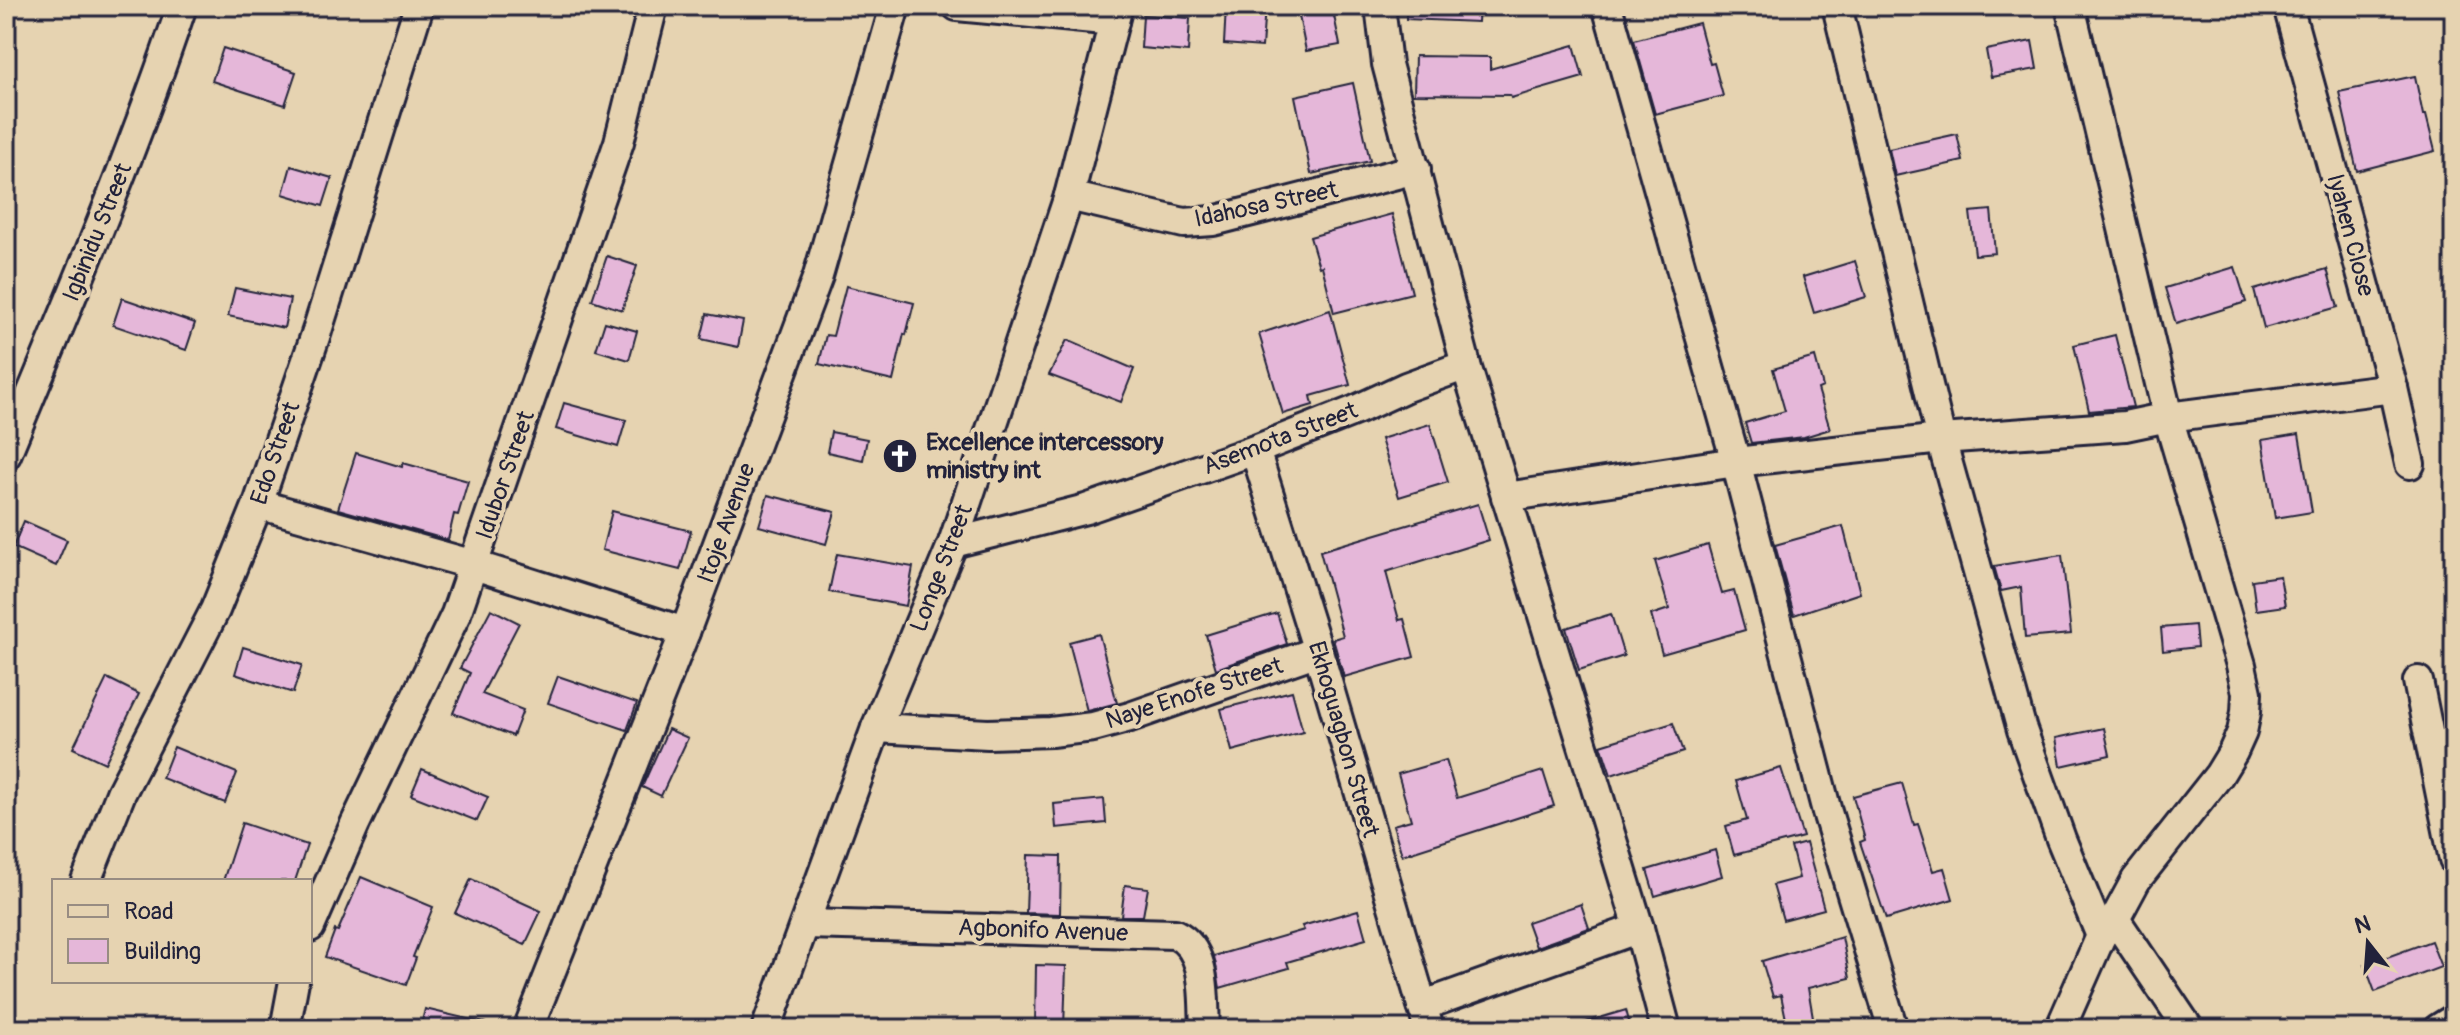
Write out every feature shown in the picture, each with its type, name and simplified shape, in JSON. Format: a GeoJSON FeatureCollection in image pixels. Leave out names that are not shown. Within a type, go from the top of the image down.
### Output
{"type":"FeatureCollection","features":[{"type":"Feature","properties":{"kind":"street","name":"Igbinidu Street"},"geometry":{"type":"LineString","coordinates":[[6,455],[87,258],[182,6]]}},
{"type":"Feature","properties":{"kind":"street","name":"Edo Street"},"geometry":{"type":"LineString","coordinates":[[87,879],[121,793],[215,610],[258,504],[317,331],[419,6]]}},
{"type":"Feature","properties":{"kind":"street","name":"Idubor Street"},"geometry":{"type":"LineString","coordinates":[[312,922],[355,824],[456,614],[619,142],[653,6]]}},
{"type":"Feature","properties":{"kind":"street","name":"Itoje Avenue"},"geometry":{"type":"LineString","coordinates":[[528,1029],[685,632],[818,276],[895,6]]}},
{"type":"Feature","properties":{"kind":"street"},"geometry":{"type":"LineString","coordinates":[[957,6],[1116,14]]}},
{"type":"Feature","properties":{"kind":"street"},"geometry":{"type":"LineString","coordinates":[[1380,6],[1387,64],[1466,365],[1639,928],[1666,1029]]}},
{"type":"Feature","properties":{"kind":"street"},"geometry":{"type":"LineString","coordinates":[[1607,6],[1736,462],[1827,812],[1893,1029]]}},
{"type":"Feature","properties":{"kind":"street"},"geometry":{"type":"LineString","coordinates":[[1837,6],[1941,439],[2022,730],[2061,839],[2108,928],[2189,1029]]}},
{"type":"Feature","properties":{"kind":"street"},"geometry":{"type":"LineString","coordinates":[[2060,1029],[2108,928],[2136,880],[2219,775],[2233,752],[2242,732],[2247,693],[2168,417],[2070,6]]}},
{"type":"Feature","properties":{"kind":"street","name":"Iyahen Close"},"geometry":{"type":"LineString","coordinates":[[2288,6],[2393,388],[2410,464]]}},
{"type":"Feature","properties":{"kind":"street","name":"Longe Street"},"geometry":{"type":"LineString","coordinates":[[766,1029],[876,728],[953,543],[1069,196],[1116,14]]}},
{"type":"Feature","properties":{"kind":"street","name":"Idahosa Street"},"geometry":{"type":"LineString","coordinates":[[1069,196],[1184,223],[1213,221],[1416,169]]}},
{"type":"Feature","properties":{"kind":"street","name":"Asemota Street"},"geometry":{"type":"LineString","coordinates":[[953,543],[1086,509],[1255,450],[1466,365]]}},
{"type":"Feature","properties":{"kind":"street"},"geometry":{"type":"LineString","coordinates":[[1506,497],[1736,462],[1941,439],[2125,426],[2168,417],[2393,388]]}},
{"type":"Feature","properties":{"kind":"street","name":"Ekhoguagbon Street"},"geometry":{"type":"LineString","coordinates":[[1255,450],[1318,651],[1425,1018]]}},
{"type":"Feature","properties":{"kind":"street"},"geometry":{"type":"LineString","coordinates":[[258,504],[474,565],[685,632]]}},
{"type":"Feature","properties":{"kind":"street","name":"Naye Enofe Street"},"geometry":{"type":"LineString","coordinates":[[876,728],[988,734],[1093,727],[1318,651]]}},
{"type":"Feature","properties":{"kind":"street"},"geometry":{"type":"LineString","coordinates":[[2418,681],[2454,860]]}},
{"type":"Feature","properties":{"kind":"street","name":"Agbonifo Avenue"},"geometry":{"type":"LineString","coordinates":[[806,924],[1175,934],[1188,941],[1195,952],[1202,981],[1205,1029]]}},
{"type":"Feature","properties":{"kind":"street"},"geometry":{"type":"LineString","coordinates":[[1425,1018],[1639,928]]}},
{"type":"Feature","properties":{"kind":"street"},"geometry":{"type":"LineString","coordinates":[[285,1029],[294,983]]}},
{"type":"Feature","properties":{"kind":"street"},"geometry":{"type":"LineString","coordinates":[[2438,1029],[2454,1019]]}},
{"type":"Feature","properties":{"kind":"building"},"geometry":{"type":"Polygon","coordinates":[[[1226,6],[1265,6],[1262,47],[1224,44],[1226,6]]]}},
{"type":"Feature","properties":{"kind":"building"},"geometry":{"type":"Polygon","coordinates":[[[1297,6],[1332,6],[1340,45],[1306,51],[1297,6]]]}},
{"type":"Feature","properties":{"kind":"building"},"geometry":{"type":"Polygon","coordinates":[[[1406,6],[1479,6],[1478,22],[1406,19],[1406,6]]]}},
{"type":"Feature","properties":{"kind":"building"},"geometry":{"type":"Polygon","coordinates":[[[1143,15],[1190,18],[1188,52],[1141,48],[1143,15]]]}},
{"type":"Feature","properties":{"kind":"building"},"geometry":{"type":"Polygon","coordinates":[[[1699,23],[1723,96],[1655,114],[1634,40],[1699,23]]]}},
{"type":"Feature","properties":{"kind":"building"},"geometry":{"type":"Polygon","coordinates":[[[2032,41],[2037,69],[1991,77],[1986,50],[2032,41]]]}},
{"type":"Feature","properties":{"kind":"building"},"geometry":{"type":"Polygon","coordinates":[[[1574,45],[1583,77],[1511,98],[1510,95],[1414,94],[1415,56],[1490,57],[1490,69],[1574,45]]]}},
{"type":"Feature","properties":{"kind":"building"},"geometry":{"type":"Polygon","coordinates":[[[223,48],[296,72],[285,105],[212,81],[223,48]]]}},
{"type":"Feature","properties":{"kind":"building"},"geometry":{"type":"Polygon","coordinates":[[[2415,76],[2435,151],[2357,171],[2339,92],[2415,76]]]}},
{"type":"Feature","properties":{"kind":"building"},"geometry":{"type":"Polygon","coordinates":[[[1353,83],[1370,161],[1311,174],[1295,96],[1353,83]]]}},
{"type":"Feature","properties":{"kind":"building"},"geometry":{"type":"Polygon","coordinates":[[[1957,134],[1963,161],[1895,176],[1889,149],[1957,134]]]}},
{"type":"Feature","properties":{"kind":"building"},"geometry":{"type":"Polygon","coordinates":[[[291,166],[332,178],[323,206],[283,194],[291,166]]]}},
{"type":"Feature","properties":{"kind":"building"},"geometry":{"type":"Polygon","coordinates":[[[1991,210],[1995,253],[1975,255],[1970,212],[1991,210]]]}},
{"type":"Feature","properties":{"kind":"building"},"geometry":{"type":"Polygon","coordinates":[[[1392,214],[1412,293],[1334,313],[1322,266],[1319,267],[1310,237],[1392,214]]]}},
{"type":"Feature","properties":{"kind":"building"},"geometry":{"type":"Polygon","coordinates":[[[607,256],[637,266],[622,310],[592,300],[607,256]]]}},
{"type":"Feature","properties":{"kind":"building"},"geometry":{"type":"Polygon","coordinates":[[[1855,261],[1866,297],[1814,313],[1803,277],[1855,261]]]}},
{"type":"Feature","properties":{"kind":"building"},"geometry":{"type":"Polygon","coordinates":[[[2235,267],[2246,302],[2176,324],[2165,288],[2235,267]]]}},
{"type":"Feature","properties":{"kind":"building"},"geometry":{"type":"Polygon","coordinates":[[[2327,269],[2338,307],[2264,328],[2254,290],[2327,269]]]}},
{"type":"Feature","properties":{"kind":"building"},"geometry":{"type":"Polygon","coordinates":[[[846,286],[914,303],[893,381],[819,364],[826,335],[833,336],[846,286]]]}},
{"type":"Feature","properties":{"kind":"building"},"geometry":{"type":"Polygon","coordinates":[[[235,288],[290,299],[284,328],[228,316],[235,288]]]}},
{"type":"Feature","properties":{"kind":"building"},"geometry":{"type":"Polygon","coordinates":[[[122,298],[195,323],[186,350],[113,325],[122,298]]]}},
{"type":"Feature","properties":{"kind":"building"},"geometry":{"type":"Polygon","coordinates":[[[1330,310],[1350,385],[1311,396],[1313,405],[1283,414],[1259,334],[1330,310]]]}},
{"type":"Feature","properties":{"kind":"building"},"geometry":{"type":"Polygon","coordinates":[[[707,314],[743,321],[738,347],[701,339],[707,314]]]}},
{"type":"Feature","properties":{"kind":"building"},"geometry":{"type":"Polygon","coordinates":[[[605,322],[637,331],[629,360],[596,350],[605,322]]]}},
{"type":"Feature","properties":{"kind":"building"},"geometry":{"type":"Polygon","coordinates":[[[2115,335],[2133,407],[2089,411],[2074,345],[2115,335]]]}},
{"type":"Feature","properties":{"kind":"building"},"geometry":{"type":"Polygon","coordinates":[[[1067,340],[1134,369],[1121,402],[1049,375],[1067,340]]]}},
{"type":"Feature","properties":{"kind":"building"},"geometry":{"type":"Polygon","coordinates":[[[1815,357],[1823,387],[1818,389],[1830,429],[1804,437],[1751,443],[1745,423],[1785,411],[1773,369],[1815,357]]]}},
{"type":"Feature","properties":{"kind":"building"},"geometry":{"type":"Polygon","coordinates":[[[564,403],[626,420],[618,447],[556,429],[564,403]]]}},
{"type":"Feature","properties":{"kind":"building"},"geometry":{"type":"Polygon","coordinates":[[[1430,424],[1448,482],[1399,497],[1381,439],[1430,424]]]}},
{"type":"Feature","properties":{"kind":"building"},"geometry":{"type":"Polygon","coordinates":[[[831,432],[867,439],[863,460],[827,452],[831,432]]]}},
{"type":"Feature","properties":{"kind":"building"},"geometry":{"type":"Polygon","coordinates":[[[2299,434],[2312,512],[2275,518],[2262,440],[2299,434]]]}},
{"type":"Feature","properties":{"kind":"building"},"geometry":{"type":"Polygon","coordinates":[[[356,453],[402,467],[403,463],[468,481],[458,515],[454,514],[448,540],[338,509],[356,453]]]}},
{"type":"Feature","properties":{"kind":"building"},"geometry":{"type":"Polygon","coordinates":[[[768,495],[835,512],[826,544],[759,526],[768,495]]]}},
{"type":"Feature","properties":{"kind":"building"},"geometry":{"type":"Polygon","coordinates":[[[1478,504],[1489,540],[1386,572],[1399,620],[1404,619],[1414,657],[1344,677],[1333,639],[1343,636],[1320,551],[1478,504]]]}},
{"type":"Feature","properties":{"kind":"building"},"geometry":{"type":"Polygon","coordinates":[[[612,511],[691,531],[680,570],[602,550],[612,511]]]}},
{"type":"Feature","properties":{"kind":"building"},"geometry":{"type":"Polygon","coordinates":[[[24,521],[67,540],[56,566],[13,547],[24,521]]]}},
{"type":"Feature","properties":{"kind":"building"},"geometry":{"type":"Polygon","coordinates":[[[1843,526],[1860,593],[1794,615],[1775,545],[1843,526]]]}},
{"type":"Feature","properties":{"kind":"building"},"geometry":{"type":"Polygon","coordinates":[[[1708,545],[1722,594],[1734,591],[1745,630],[1662,654],[1651,615],[1669,609],[1655,561],[1708,545]]]}},
{"type":"Feature","properties":{"kind":"building"},"geometry":{"type":"Polygon","coordinates":[[[837,554],[913,567],[906,606],[829,592],[837,554]]]}},
{"type":"Feature","properties":{"kind":"building"},"geometry":{"type":"Polygon","coordinates":[[[2062,555],[2071,634],[2025,638],[2021,587],[2001,591],[1994,566],[2062,555]]]}},
{"type":"Feature","properties":{"kind":"building"},"geometry":{"type":"Polygon","coordinates":[[[2280,576],[2285,606],[2256,610],[2252,580],[2280,576]]]}},
{"type":"Feature","properties":{"kind":"building"},"geometry":{"type":"Polygon","coordinates":[[[491,609],[519,623],[482,694],[523,710],[513,736],[453,713],[470,673],[460,668],[491,609]]]}},
{"type":"Feature","properties":{"kind":"building"},"geometry":{"type":"Polygon","coordinates":[[[1277,613],[1287,644],[1216,669],[1206,635],[1277,613]]]}},
{"type":"Feature","properties":{"kind":"building"},"geometry":{"type":"Polygon","coordinates":[[[1611,614],[1624,656],[1579,670],[1566,628],[1611,614]]]}},
{"type":"Feature","properties":{"kind":"building"},"geometry":{"type":"Polygon","coordinates":[[[2195,625],[2197,647],[2163,651],[2161,628],[2195,625]]]}},
{"type":"Feature","properties":{"kind":"building"},"geometry":{"type":"Polygon","coordinates":[[[1099,634],[1117,703],[1087,711],[1069,642],[1099,634]]]}},
{"type":"Feature","properties":{"kind":"building"},"geometry":{"type":"Polygon","coordinates":[[[243,647],[302,665],[293,693],[235,674],[243,647]]]}},
{"type":"Feature","properties":{"kind":"building"},"geometry":{"type":"Polygon","coordinates":[[[558,676],[637,703],[627,730],[548,703],[558,676]]]}},
{"type":"Feature","properties":{"kind":"building"},"geometry":{"type":"Polygon","coordinates":[[[107,678],[139,694],[105,763],[73,748],[107,678]]]}},
{"type":"Feature","properties":{"kind":"building"},"geometry":{"type":"Polygon","coordinates":[[[1292,691],[1303,732],[1232,751],[1221,709],[1292,691]]]}},
{"type":"Feature","properties":{"kind":"building"},"geometry":{"type":"Polygon","coordinates":[[[1673,723],[1683,752],[1611,775],[1601,745],[1673,723]]]}},
{"type":"Feature","properties":{"kind":"building"},"geometry":{"type":"Polygon","coordinates":[[[2104,728],[2110,755],[2061,766],[2056,738],[2104,728]]]}},
{"type":"Feature","properties":{"kind":"building"},"geometry":{"type":"Polygon","coordinates":[[[668,729],[688,738],[661,796],[642,787],[668,729]]]}},
{"type":"Feature","properties":{"kind":"building"},"geometry":{"type":"Polygon","coordinates":[[[174,747],[237,773],[225,803],[162,778],[174,747]]]}},
{"type":"Feature","properties":{"kind":"building"},"geometry":{"type":"Polygon","coordinates":[[[1446,760],[1457,798],[1543,771],[1554,806],[1402,855],[1393,825],[1411,820],[1398,774],[1446,760]]]}},
{"type":"Feature","properties":{"kind":"building"},"geometry":{"type":"Polygon","coordinates":[[[1781,768],[1803,837],[1734,855],[1726,826],[1747,820],[1736,781],[1781,768]]]}},
{"type":"Feature","properties":{"kind":"building"},"geometry":{"type":"Polygon","coordinates":[[[422,769],[488,797],[477,821],[411,795],[422,769]]]}},
{"type":"Feature","properties":{"kind":"building"},"geometry":{"type":"Polygon","coordinates":[[[1902,783],[1914,825],[1918,824],[1933,871],[1944,868],[1953,899],[1886,919],[1860,842],[1865,840],[1853,796],[1902,783]]]}},
{"type":"Feature","properties":{"kind":"building"},"geometry":{"type":"Polygon","coordinates":[[[1104,799],[1106,823],[1056,828],[1054,804],[1104,799]]]}},
{"type":"Feature","properties":{"kind":"building"},"geometry":{"type":"Polygon","coordinates":[[[242,823],[307,845],[296,879],[224,879],[242,823]]]}},
{"type":"Feature","properties":{"kind":"building"},"geometry":{"type":"Polygon","coordinates":[[[1806,843],[1824,909],[1783,920],[1773,885],[1799,878],[1791,847],[1806,843]]]}},
{"type":"Feature","properties":{"kind":"building"},"geometry":{"type":"Polygon","coordinates":[[[1715,850],[1722,876],[1655,896],[1647,870],[1715,850]]]}},
{"type":"Feature","properties":{"kind":"building"},"geometry":{"type":"Polygon","coordinates":[[[1028,855],[1061,856],[1060,914],[1026,913],[1028,855]]]}},
{"type":"Feature","properties":{"kind":"building"},"geometry":{"type":"Polygon","coordinates":[[[361,877],[433,907],[413,957],[416,958],[406,985],[325,957],[361,877]]]}},
{"type":"Feature","properties":{"kind":"building"},"geometry":{"type":"Polygon","coordinates":[[[471,879],[541,911],[525,945],[455,913],[471,879]]]}},
{"type":"Feature","properties":{"kind":"building"},"geometry":{"type":"Polygon","coordinates":[[[1125,885],[1148,888],[1143,916],[1121,916],[1125,885]]]}},
{"type":"Feature","properties":{"kind":"building"},"geometry":{"type":"Polygon","coordinates":[[[1581,904],[1589,928],[1536,947],[1527,922],[1581,904]]]}},
{"type":"Feature","properties":{"kind":"building"},"geometry":{"type":"Polygon","coordinates":[[[1358,910],[1366,939],[1287,962],[1289,968],[1220,988],[1214,956],[1304,930],[1302,926],[1358,910]]]}},
{"type":"Feature","properties":{"kind":"building"},"geometry":{"type":"Polygon","coordinates":[[[1842,937],[1850,978],[1808,988],[1815,1029],[1788,1029],[1781,995],[1773,997],[1762,961],[1842,937]]]}},
{"type":"Feature","properties":{"kind":"building"},"geometry":{"type":"Polygon","coordinates":[[[2431,941],[2441,967],[2375,992],[2365,965],[2431,941]]]}},
{"type":"Feature","properties":{"kind":"building"},"geometry":{"type":"Polygon","coordinates":[[[1036,965],[1066,966],[1064,1029],[1035,1029],[1036,965]]]}},
{"type":"Feature","properties":{"kind":"building"},"geometry":{"type":"Polygon","coordinates":[[[425,1009],[485,1023],[484,1029],[420,1029],[425,1009]]]}},
{"type":"Feature","properties":{"kind":"building"},"geometry":{"type":"Polygon","coordinates":[[[1626,1010],[1631,1029],[1577,1029],[1576,1025],[1626,1010]]]}},
{"type":"Feature","properties":{"kind":"place","name":"Excellence intercessory ministry int"},"geometry":{"type":"Point","coordinates":[900,456]}}]}
